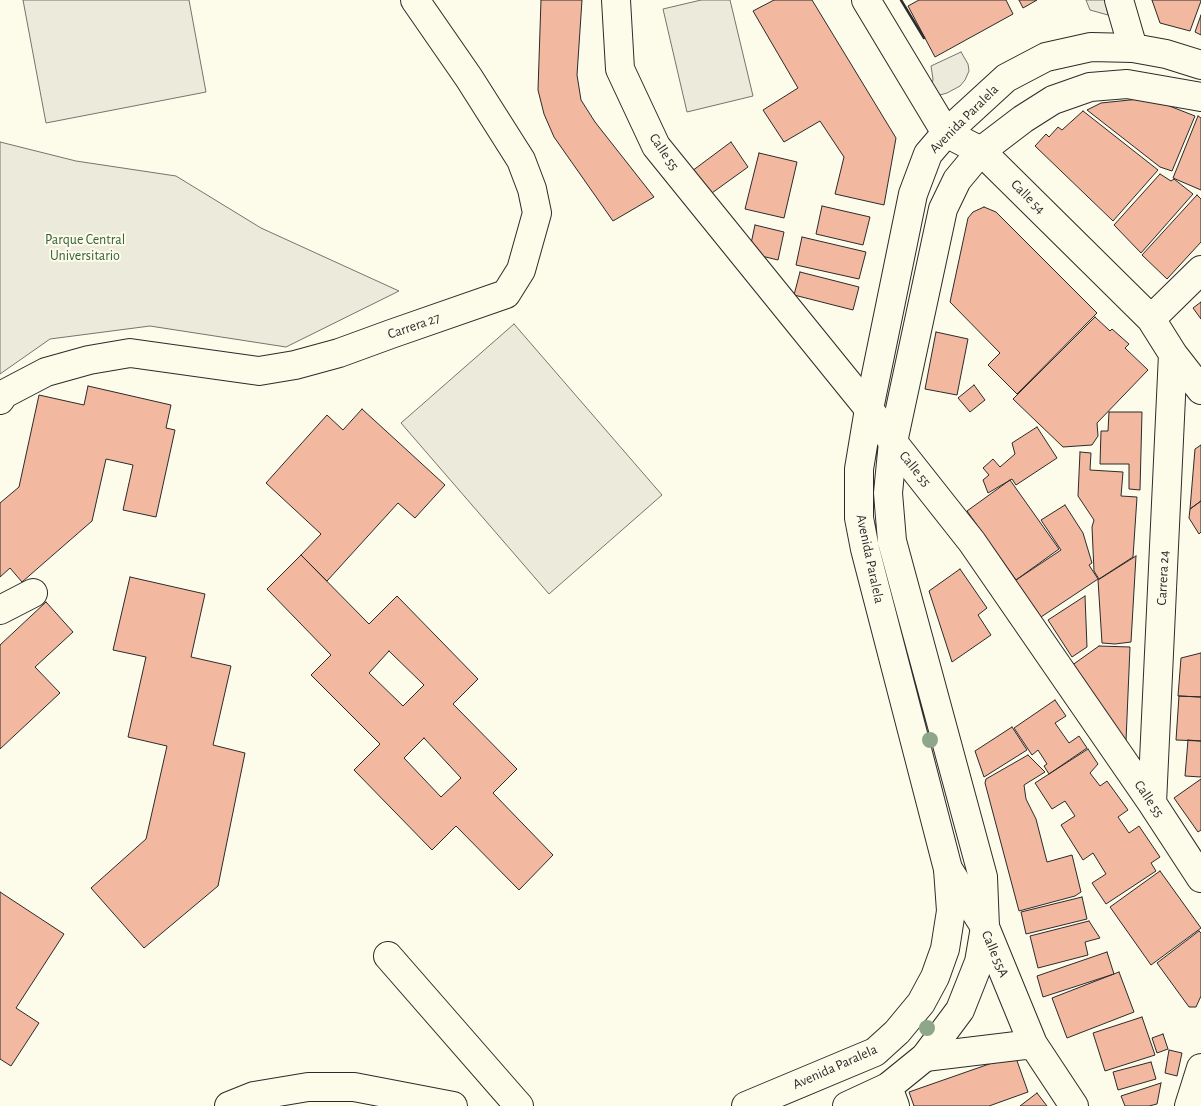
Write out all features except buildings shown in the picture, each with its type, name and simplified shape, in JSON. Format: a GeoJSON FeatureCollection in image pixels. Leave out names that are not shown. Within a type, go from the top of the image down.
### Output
{"type":"FeatureCollection","features":[{"type":"Feature","properties":{"kind":"street","name":"Carrera 27"},"geometry":{"type":"LineString","coordinates":[[0,400],[4,394],[46,372],[89,360],[130,353],[259,371],[295,365],[340,353],[506,294],[521,270],[537,213],[532,189],[521,160],[470,78],[415,0]]}},
{"type":"Feature","properties":{"kind":"street","name":"Calle 55"},"geometry":{"type":"LineString","coordinates":[[616,0],[620,69],[656,146],[869,410],[972,542],[1152,803],[1201,878]]}},
{"type":"Feature","properties":{"kind":"street"},"geometry":{"type":"LineString","coordinates":[[866,0],[946,133]]}},
{"type":"Feature","properties":{"kind":"street"},"geometry":{"type":"LineString","coordinates":[[1119,0],[1133,48]]}},
{"type":"Feature","properties":{"kind":"street","name":"Avenida Paralela"},"geometry":{"type":"LineString","coordinates":[[746,1106],[875,1052],[897,1032],[921,1003],[935,977],[945,949],[951,911],[948,869],[865,549],[859,518],[859,469],[869,410],[913,194],[928,154],[946,133],[1006,78],[1046,57],[1091,47],[1133,48],[1166,54],[1201,65]]}},
{"type":"Feature","properties":{"kind":"street","name":"Avenida Paralela"},"geometry":{"type":"LineString","coordinates":[[847,1106],[892,1097],[925,1057],[960,1010],[978,962],[985,927],[983,877],[892,541],[888,493],[893,442],[943,209],[957,180],[982,151],[1023,119],[1053,100],[1090,87],[1127,84],[1201,97]]}},
{"type":"Feature","properties":{"kind":"street","name":"Calle 54"},"geometry":{"type":"LineString","coordinates":[[946,133],[982,151],[1151,319],[1173,354],[1201,390]]}},
{"type":"Feature","properties":{"kind":"street"},"geometry":{"type":"LineString","coordinates":[[1151,319],[1201,270]]}},
{"type":"Feature","properties":{"kind":"street","name":"Carrera 24"},"geometry":{"type":"LineString","coordinates":[[1152,803],[1173,354]]}},
{"type":"Feature","properties":{"kind":"street"},"geometry":{"type":"LineString","coordinates":[[0,610],[33,593]]}},
{"type":"Feature","properties":{"kind":"street","name":"Calle 55A"},"geometry":{"type":"LineString","coordinates":[[948,869],[985,927],[1033,1044],[1074,1106]]}},
{"type":"Feature","properties":{"kind":"street"},"geometry":{"type":"LineString","coordinates":[[388,956],[519,1106]]}},
{"type":"Feature","properties":{"kind":"street"},"geometry":{"type":"LineString","coordinates":[[925,1057],[1033,1044]]}},
{"type":"Feature","properties":{"kind":"street"},"geometry":{"type":"LineString","coordinates":[[1189,1106],[1201,1068]]}},
{"type":"Feature","properties":{"kind":"street"},"geometry":{"type":"LineString","coordinates":[[229,1106],[254,1096],[308,1087],[354,1087],[453,1106]]}},
{"type":"Feature","properties":{"kind":"green space"},"geometry":{"type":"Polygon","coordinates":[[[23,0],[189,0],[206,92],[46,123],[23,0]]]}},
{"type":"Feature","properties":{"kind":"green space"},"geometry":{"type":"Polygon","coordinates":[[[701,0],[730,0],[753,96],[687,112],[663,9],[701,0]]]}},
{"type":"Feature","properties":{"kind":"green space"},"geometry":{"type":"Polygon","coordinates":[[[1086,0],[1105,0],[1108,15],[1090,10],[1086,0]]]}},
{"type":"Feature","properties":{"kind":"green space"},"geometry":{"type":"Polygon","coordinates":[[[961,52],[968,64],[969,71],[965,80],[960,86],[947,93],[940,95],[931,91],[933,79],[931,66],[961,52]]]}},
{"type":"Feature","properties":{"kind":"green space","name":"Parque Central Universitario"},"geometry":{"type":"Polygon","coordinates":[[[0,142],[76,161],[176,176],[261,228],[399,291],[286,347],[150,326],[50,339],[0,374],[0,142]]]}},
{"type":"Feature","properties":{"kind":"green space"},"geometry":{"type":"Polygon","coordinates":[[[514,324],[662,495],[549,594],[401,423],[514,324]]]}},
{"type":"Feature","properties":{"kind":"wall"},"geometry":{"type":"LineString","coordinates":[[901,0],[924,38]]}}]}
